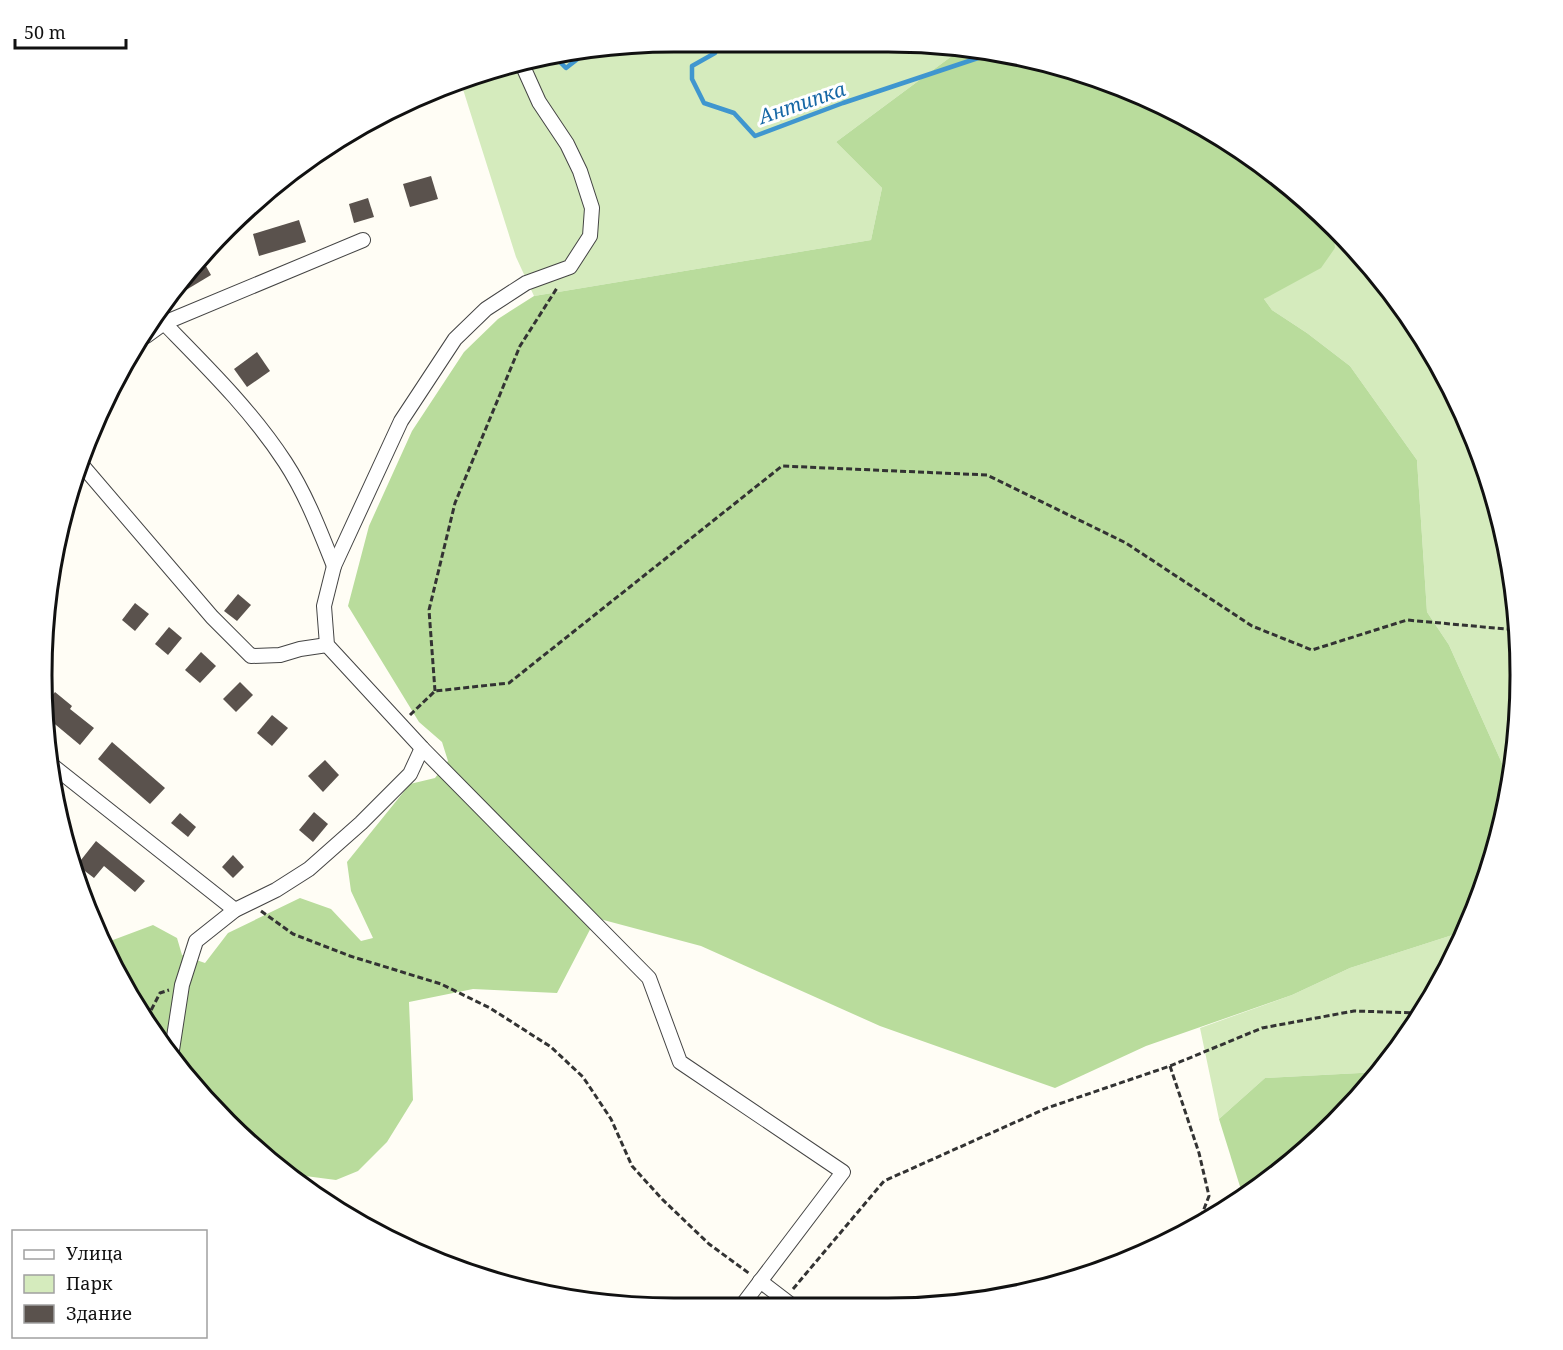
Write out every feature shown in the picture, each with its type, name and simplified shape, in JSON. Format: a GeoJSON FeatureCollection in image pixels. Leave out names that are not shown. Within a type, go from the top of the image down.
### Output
{"type":"FeatureCollection","features":[{"type":"Feature","properties":{"kind":"street"},"geometry":{"type":"LineString","coordinates":[[525,71],[539,102],[567,144],[580,171],[592,208],[590,236],[570,267],[526,283],[486,309],[455,339],[400,421],[334,566],[324,606],[327,645],[422,747],[649,978],[680,1062],[843,1172],[747,1298]]}},
{"type":"Feature","properties":{"kind":"street"},"geometry":{"type":"LineString","coordinates":[[166,317],[363,240]]}},
{"type":"Feature","properties":{"kind":"street"},"geometry":{"type":"LineString","coordinates":[[163,321],[226,385],[286,462],[311,510],[334,566]]}},
{"type":"Feature","properties":{"kind":"street"},"geometry":{"type":"LineString","coordinates":[[87,471],[212,617],[251,656],[280,655],[327,645]]}},
{"type":"Feature","properties":{"kind":"street"},"geometry":{"type":"LineString","coordinates":[[173,1043],[182,985],[196,941],[235,910],[276,891],[309,868],[361,823],[410,774],[422,747]]}},
{"type":"Feature","properties":{"kind":"street"},"geometry":{"type":"LineString","coordinates":[[60,772],[235,910]]}},
{"type":"Feature","properties":{"kind":"street"},"geometry":{"type":"LineString","coordinates":[[760,1281],[782,1298]]}},
{"type":"Feature","properties":{"kind":"path"},"geometry":{"type":"LineString","coordinates":[[435,691],[429,610],[455,503],[520,346],[558,287]]}},
{"type":"Feature","properties":{"kind":"path"},"geometry":{"type":"LineString","coordinates":[[401,724],[435,691],[509,683],[782,466],[987,475],[1126,543],[1252,626],[1312,650],[1407,621],[1509,629]]}},
{"type":"Feature","properties":{"kind":"path"},"geometry":{"type":"LineString","coordinates":[[250,903],[293,934],[351,956],[441,984],[490,1008],[551,1047],[583,1077],[611,1119],[632,1166],[662,1199],[709,1244],[760,1281]]}},
{"type":"Feature","properties":{"kind":"path"},"geometry":{"type":"LineString","coordinates":[[151,1011],[160,993],[182,985]]}},
{"type":"Feature","properties":{"kind":"path"},"geometry":{"type":"LineString","coordinates":[[793,1298],[884,1180],[1047,1108],[1170,1066],[1262,1028],[1354,1011],[1411,1013]]}},
{"type":"Feature","properties":{"kind":"path"},"geometry":{"type":"LineString","coordinates":[[1170,1066],[1199,1153],[1209,1196],[1203,1212]]}},
{"type":"Feature","properties":{"kind":"green space"},"geometry":{"type":"Polygon","coordinates":[[[888,52],[952,56],[836,142],[882,188],[871,240],[534,296],[516,257],[463,90],[554,64],[634,54],[888,52]]]}},
{"type":"Feature","properties":{"kind":"green space"},"geometry":{"type":"Polygon","coordinates":[[[952,56],[1009,64],[1088,86],[1126,100],[1199,136],[1234,157],[1267,181],[1335,242],[1335,248],[1321,268],[1264,299],[1272,310],[1350,366],[1417,460],[1427,612],[1449,645],[1503,767],[1489,836],[1477,875],[1453,935],[1350,968],[1292,995],[1146,1046],[1055,1088],[880,1026],[701,946],[596,918],[557,993],[473,989],[409,1002],[413,1100],[387,1142],[358,1171],[336,1180],[306,1176],[235,1115],[181,1054],[157,1021],[112,940],[153,925],[177,938],[182,955],[205,963],[228,933],[300,898],[331,909],[361,941],[373,938],[351,891],[347,862],[410,784],[435,778],[448,761],[442,742],[419,722],[348,606],[369,526],[412,431],[464,352],[498,319],[534,296],[871,240],[882,188],[836,142],[952,56]]]}},
{"type":"Feature","properties":{"kind":"green space"},"geometry":{"type":"Polygon","coordinates":[[[1335,242],[1382,296],[1406,329],[1446,400],[1477,475],[1499,554],[1509,634],[1509,716],[1503,767],[1449,645],[1427,612],[1417,460],[1350,366],[1272,310],[1264,299],[1335,248],[1335,242]]]}},
{"type":"Feature","properties":{"kind":"green space"},"geometry":{"type":"Polygon","coordinates":[[[1453,935],[1406,1021],[1366,1073],[1265,1078],[1219,1119],[1200,1028],[1292,995],[1350,968],[1453,935]]]}},
{"type":"Feature","properties":{"kind":"green space"},"geometry":{"type":"Polygon","coordinates":[[[1366,1073],[1328,1115],[1298,1143],[1241,1188],[1219,1119],[1265,1078],[1366,1073]]]}},
{"type":"Feature","properties":{"kind":"building"},"geometry":{"type":"Polygon","coordinates":[[[431,176],[438,199],[410,207],[403,184],[431,176]]]}},
{"type":"Feature","properties":{"kind":"building"},"geometry":{"type":"Polygon","coordinates":[[[368,198],[374,217],[354,223],[349,204],[368,198]]]}},
{"type":"Feature","properties":{"kind":"building"},"geometry":{"type":"Polygon","coordinates":[[[299,220],[306,242],[259,256],[253,234],[299,220]]]}},
{"type":"Feature","properties":{"kind":"building"},"geometry":{"type":"Polygon","coordinates":[[[206,266],[211,275],[186,290],[206,266]]]}},
{"type":"Feature","properties":{"kind":"building"},"geometry":{"type":"Polygon","coordinates":[[[257,352],[270,371],[247,387],[234,369],[257,352]]]}},
{"type":"Feature","properties":{"kind":"building"},"geometry":{"type":"Polygon","coordinates":[[[238,594],[251,605],[237,621],[224,611],[238,594]]]}},
{"type":"Feature","properties":{"kind":"building"},"geometry":{"type":"Polygon","coordinates":[[[135,603],[149,614],[135,631],[122,620],[135,603]]]}},
{"type":"Feature","properties":{"kind":"building"},"geometry":{"type":"Polygon","coordinates":[[[169,627],[182,638],[168,655],[155,644],[169,627]]]}},
{"type":"Feature","properties":{"kind":"building"},"geometry":{"type":"Polygon","coordinates":[[[201,652],[216,666],[200,683],[185,670],[201,652]]]}},
{"type":"Feature","properties":{"kind":"building"},"geometry":{"type":"Polygon","coordinates":[[[240,682],[253,695],[236,712],[223,699],[240,682]]]}},
{"type":"Feature","properties":{"kind":"building"},"geometry":{"type":"Polygon","coordinates":[[[55,692],[72,706],[70,709],[94,728],[80,745],[55,724],[53,695],[55,692]]]}},
{"type":"Feature","properties":{"kind":"building"},"geometry":{"type":"Polygon","coordinates":[[[272,715],[288,728],[272,746],[257,733],[272,715]]]}},
{"type":"Feature","properties":{"kind":"building"},"geometry":{"type":"Polygon","coordinates":[[[112,742],[165,788],[150,804],[98,759],[112,742]]]}},
{"type":"Feature","properties":{"kind":"building"},"geometry":{"type":"Polygon","coordinates":[[[325,760],[339,775],[323,792],[308,776],[325,760]]]}},
{"type":"Feature","properties":{"kind":"building"},"geometry":{"type":"Polygon","coordinates":[[[314,812],[328,824],[313,842],[299,830],[314,812]]]}},
{"type":"Feature","properties":{"kind":"building"},"geometry":{"type":"Polygon","coordinates":[[[180,813],[196,827],[188,837],[171,823],[180,813]]]}},
{"type":"Feature","properties":{"kind":"building"},"geometry":{"type":"Polygon","coordinates":[[[96,841],[145,881],[135,892],[104,866],[94,878],[85,871],[81,860],[96,841]]]}},
{"type":"Feature","properties":{"kind":"building"},"geometry":{"type":"Polygon","coordinates":[[[233,855],[244,867],[233,878],[222,867],[233,855]]]}},
{"type":"Feature","properties":{"kind":"waterway","name":"Антипка"},"geometry":{"type":"LineString","coordinates":[[714,52],[692,66],[692,79],[704,103],[734,113],[755,136],[843,103],[975,59]]}},
{"type":"Feature","properties":{"kind":"waterway","name":"Антипка"},"geometry":{"type":"LineString","coordinates":[[561,63],[566,68],[575,61]]}}]}
